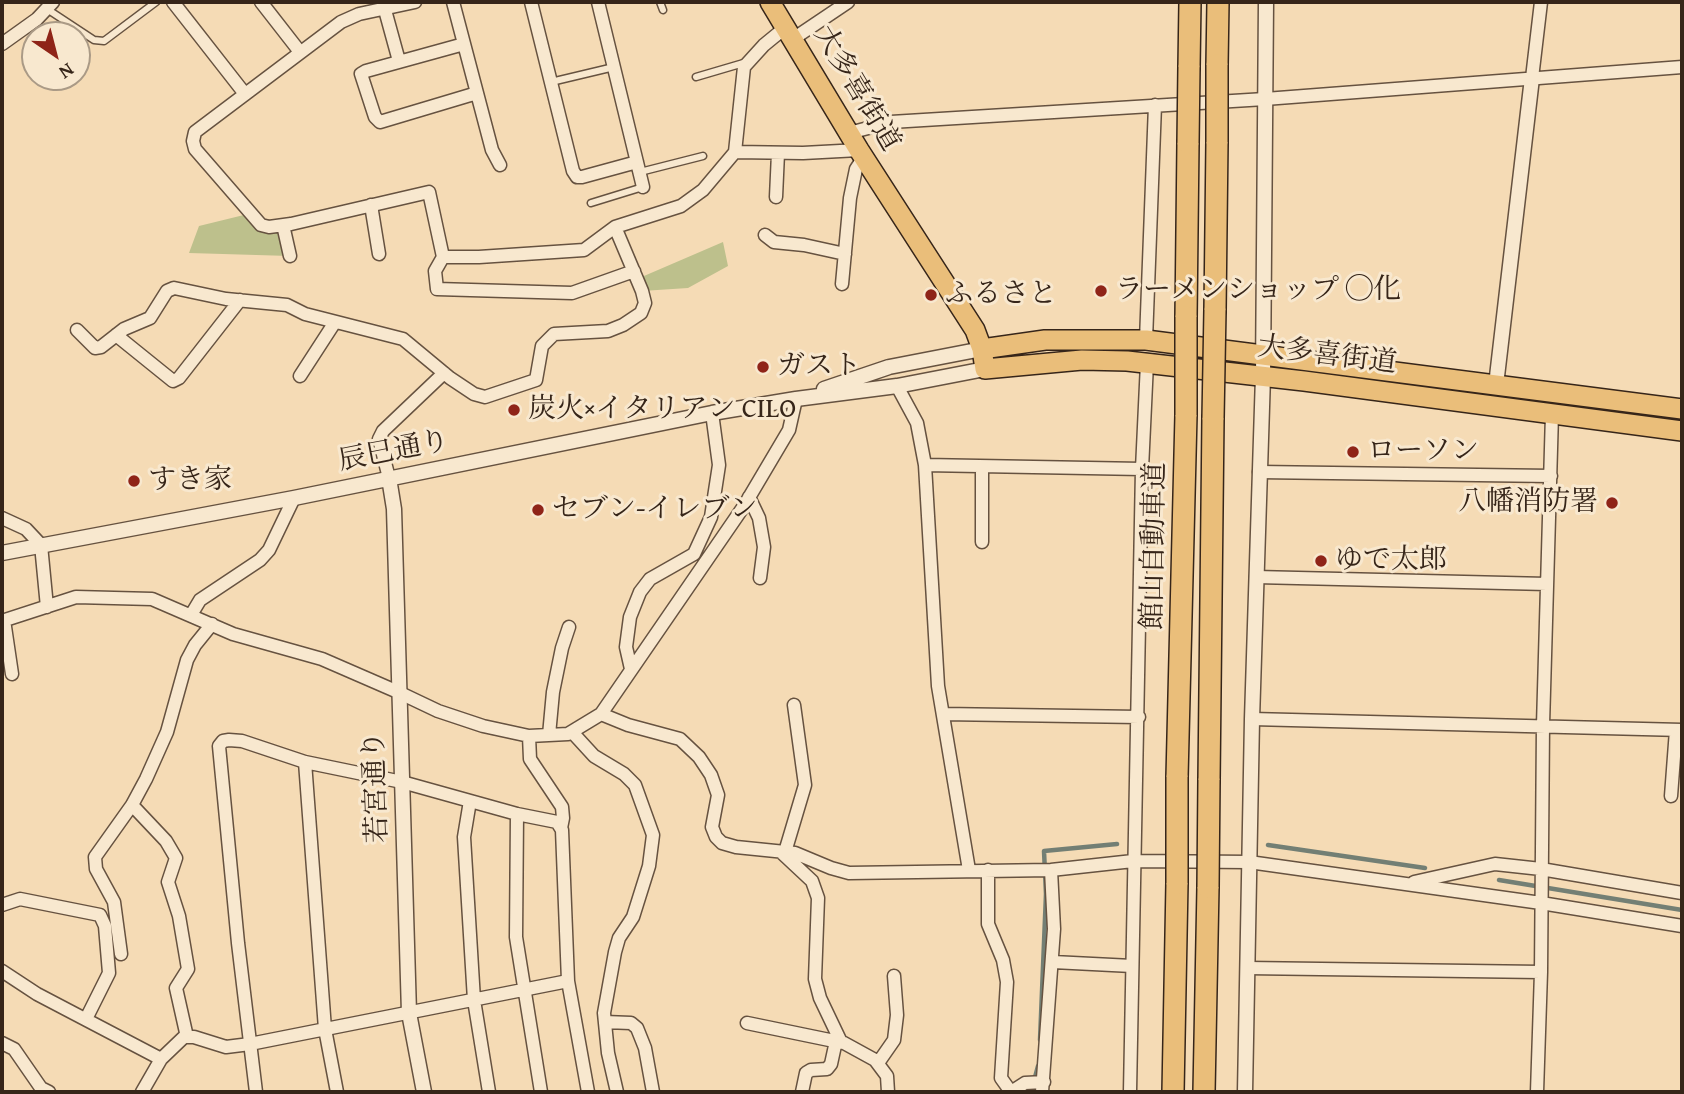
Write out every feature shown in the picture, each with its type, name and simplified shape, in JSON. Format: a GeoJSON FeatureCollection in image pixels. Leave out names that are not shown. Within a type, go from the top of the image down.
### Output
{"type":"FeatureCollection","features":[{"type":"Feature","properties":{"kind":"highway","name":"大多喜街道"},"geometry":{"type":"LineString","coordinates":[[770,2],[849,133],[975,330],[985,369],[1082,360],[1147,363],[1682,431]]}},
{"type":"Feature","properties":{"kind":"highway","name":"館山自動車道"},"geometry":{"type":"LineString","coordinates":[[1173,1092],[1186,415],[1190,2]]}},
{"type":"Feature","properties":{"kind":"highway","name":"館山自動車道"},"geometry":{"type":"LineString","coordinates":[[1203,1092],[1219,2]]}},
{"type":"Feature","properties":{"kind":"highway","name":"大多喜街道"},"geometry":{"type":"LineString","coordinates":[[982,349],[1045,340],[1146,340],[1682,409]]}},
{"type":"Feature","properties":{"kind":"street"},"geometry":{"type":"LineString","coordinates":[[173,2],[245,94]]}},
{"type":"Feature","properties":{"kind":"street"},"geometry":{"type":"LineString","coordinates":[[261,2],[300,52]]}},
{"type":"Feature","properties":{"kind":"street"},"geometry":{"type":"LineString","coordinates":[[415,2],[385,10],[359,8],[195,132],[195,149],[261,225],[269,228],[429,192],[443,257],[435,271],[437,289],[572,293],[634,271]]}},
{"type":"Feature","properties":{"kind":"street"},"geometry":{"type":"LineString","coordinates":[[453,2],[492,150],[500,164]]}},
{"type":"Feature","properties":{"kind":"street"},"geometry":{"type":"LineString","coordinates":[[531,2],[573,171],[577,177],[582,177],[638,167]]}},
{"type":"Feature","properties":{"kind":"street"},"geometry":{"type":"LineString","coordinates":[[598,2],[643,187]]}},
{"type":"Feature","properties":{"kind":"street"},"geometry":{"type":"LineString","coordinates":[[443,257],[584,250],[615,227],[681,206],[703,190],[735,152],[744,66],[764,45],[848,2]]}},
{"type":"Feature","properties":{"kind":"street"},"geometry":{"type":"LineString","coordinates":[[1245,1092],[1252,719],[1263,376],[1266,2]]}},
{"type":"Feature","properties":{"kind":"street"},"geometry":{"type":"LineString","coordinates":[[1496,385],[1541,2]]}},
{"type":"Feature","properties":{"kind":"street"},"geometry":{"type":"LineString","coordinates":[[2,44],[50,5]]}},
{"type":"Feature","properties":{"kind":"street"},"geometry":{"type":"LineString","coordinates":[[385,10],[399,61]]}},
{"type":"Feature","properties":{"kind":"street"},"geometry":{"type":"LineString","coordinates":[[464,44],[361,74],[380,122],[477,93]]}},
{"type":"Feature","properties":{"kind":"street"},"geometry":{"type":"LineString","coordinates":[[849,133],[891,122],[1265,99],[1682,67]]}},
{"type":"Feature","properties":{"kind":"street"},"geometry":{"type":"LineString","coordinates":[[1146,340],[1155,105]]}},
{"type":"Feature","properties":{"kind":"street"},"geometry":{"type":"LineString","coordinates":[[735,152],[862,153],[850,198],[842,284]]}},
{"type":"Feature","properties":{"kind":"street"},"geometry":{"type":"LineString","coordinates":[[776,197],[778,153]]}},
{"type":"Feature","properties":{"kind":"street"},"geometry":{"type":"LineString","coordinates":[[371,205],[379,254]]}},
{"type":"Feature","properties":{"kind":"street"},"geometry":{"type":"LineString","coordinates":[[283,225],[290,256]]}},
{"type":"Feature","properties":{"kind":"street"},"geometry":{"type":"LineString","coordinates":[[77,330],[95,348],[101,347],[124,329],[150,318],[167,291],[174,288],[240,300],[287,304],[305,314],[403,338],[444,373],[474,394],[485,397],[536,380],[542,346],[554,334],[608,331],[623,325],[640,313],[645,303],[615,227]]}},
{"type":"Feature","properties":{"kind":"street"},"geometry":{"type":"LineString","coordinates":[[765,235],[774,242],[845,254]]}},
{"type":"Feature","properties":{"kind":"street"},"geometry":{"type":"LineString","coordinates":[[116,335],[167,379],[173,381],[179,378],[240,300]]}},
{"type":"Feature","properties":{"kind":"street"},"geometry":{"type":"LineString","coordinates":[[300,376],[335,322]]}},
{"type":"Feature","properties":{"kind":"street","name":"辰巳通り"},"geometry":{"type":"LineString","coordinates":[[796,399],[889,367],[982,349]]}},
{"type":"Feature","properties":{"kind":"street"},"geometry":{"type":"LineString","coordinates":[[1130,1092],[1142,469],[1147,363]]}},
{"type":"Feature","properties":{"kind":"street","name":"辰巳通り"},"geometry":{"type":"LineString","coordinates":[[2,553],[294,498],[712,413],[897,386],[985,369]]}},
{"type":"Feature","properties":{"kind":"street"},"geometry":{"type":"LineString","coordinates":[[389,478],[379,439],[383,431],[444,373]]}},
{"type":"Feature","properties":{"kind":"street"},"geometry":{"type":"LineString","coordinates":[[897,386],[918,423],[925,466],[938,686],[969,870]]}},
{"type":"Feature","properties":{"kind":"street"},"geometry":{"type":"LineString","coordinates":[[12,674],[3,620],[76,597],[152,599],[233,634],[321,659],[438,711],[483,726],[529,736],[568,734],[601,714],[749,497],[789,430],[796,399]]}},
{"type":"Feature","properties":{"kind":"street"},"geometry":{"type":"LineString","coordinates":[[631,669],[626,647],[630,617],[640,592],[650,579],[694,554],[711,517],[719,465],[712,413]]}},
{"type":"Feature","properties":{"kind":"street"},"geometry":{"type":"LineString","coordinates":[[1537,1092],[1543,725],[1552,414]]}},
{"type":"Feature","properties":{"kind":"street"},"geometry":{"type":"LineString","coordinates":[[925,466],[1142,469]]}},
{"type":"Feature","properties":{"kind":"street"},"geometry":{"type":"LineString","coordinates":[[982,468],[982,542]]}},
{"type":"Feature","properties":{"kind":"street"},"geometry":{"type":"LineString","coordinates":[[1259,472],[1551,476]]}},
{"type":"Feature","properties":{"kind":"street","name":"若宮通り"},"geometry":{"type":"LineString","coordinates":[[389,478],[394,509],[409,1013],[424,1092]]}},
{"type":"Feature","properties":{"kind":"street"},"geometry":{"type":"LineString","coordinates":[[749,497],[759,518],[764,547],[760,578]]}},
{"type":"Feature","properties":{"kind":"street"},"geometry":{"type":"LineString","coordinates":[[191,615],[200,600],[260,560],[269,550],[294,498]]}},
{"type":"Feature","properties":{"kind":"street"},"geometry":{"type":"LineString","coordinates":[[2,518],[26,529],[41,545],[47,607]]}},
{"type":"Feature","properties":{"kind":"street"},"geometry":{"type":"LineString","coordinates":[[1256,578],[1547,584]]}},
{"type":"Feature","properties":{"kind":"street"},"geometry":{"type":"LineString","coordinates":[[121,954],[114,902],[96,869],[95,857],[132,805],[167,732],[187,660],[212,624]]}},
{"type":"Feature","properties":{"kind":"street"},"geometry":{"type":"LineString","coordinates":[[549,735],[553,692],[569,627]]}},
{"type":"Feature","properties":{"kind":"street"},"geometry":{"type":"LineString","coordinates":[[783,852],[806,785],[794,705]]}},
{"type":"Feature","properties":{"kind":"street"},"geometry":{"type":"LineString","coordinates":[[601,714],[628,725],[680,739],[699,757],[711,775],[718,794],[712,827],[722,843],[796,853],[849,873],[1051,870],[1133,862],[1249,862],[1541,903],[1682,926]]}},
{"type":"Feature","properties":{"kind":"street"},"geometry":{"type":"LineString","coordinates":[[943,714],[1139,717]]}},
{"type":"Feature","properties":{"kind":"street"},"geometry":{"type":"LineString","coordinates":[[1252,719],[1679,730],[1671,796]]}},
{"type":"Feature","properties":{"kind":"street"},"geometry":{"type":"LineString","coordinates":[[572,732],[594,756],[624,774],[635,785],[653,835],[649,866],[633,917],[619,937],[604,1013],[608,1053],[617,1092]]}},
{"type":"Feature","properties":{"kind":"street"},"geometry":{"type":"LineString","coordinates":[[529,736],[530,759],[562,807],[568,981],[588,1092]]}},
{"type":"Feature","properties":{"kind":"street"},"geometry":{"type":"LineString","coordinates":[[256,1092],[219,746],[223,741],[242,741],[305,762],[402,782],[517,814],[557,822],[561,828]]}},
{"type":"Feature","properties":{"kind":"street"},"geometry":{"type":"LineString","coordinates":[[305,762],[325,1029],[337,1092]]}},
{"type":"Feature","properties":{"kind":"street"},"geometry":{"type":"LineString","coordinates":[[470,801],[464,836],[474,1000],[489,1092]]}},
{"type":"Feature","properties":{"kind":"street"},"geometry":{"type":"LineString","coordinates":[[132,805],[166,841],[176,858],[168,881],[179,916],[188,969],[176,988],[187,1037]]}},
{"type":"Feature","properties":{"kind":"street"},"geometry":{"type":"LineString","coordinates":[[517,814],[516,937],[541,1092]]}},
{"type":"Feature","properties":{"kind":"street"},"geometry":{"type":"LineString","coordinates":[[783,852],[812,881],[818,898],[815,979],[838,1042],[827,1069],[806,1073],[802,1092]]}},
{"type":"Feature","properties":{"kind":"street"},"geometry":{"type":"LineString","coordinates":[[1407,884],[1495,864],[1682,892]]}},
{"type":"Feature","properties":{"kind":"street"},"geometry":{"type":"LineString","coordinates":[[988,870],[988,924],[1003,960],[1007,982],[1000,1079],[1011,1092],[1025,1083],[1043,1087],[1053,962],[1051,870]]}},
{"type":"Feature","properties":{"kind":"street"},"geometry":{"type":"LineString","coordinates":[[2,905],[20,899],[100,915],[110,973],[86,1019]]}},
{"type":"Feature","properties":{"kind":"street"},"geometry":{"type":"LineString","coordinates":[[1053,962],[1132,966]]}},
{"type":"Feature","properties":{"kind":"street"},"geometry":{"type":"LineString","coordinates":[[1247,968],[1541,972]]}},
{"type":"Feature","properties":{"kind":"street"},"geometry":{"type":"LineString","coordinates":[[2,971],[37,995],[161,1059]]}},
{"type":"Feature","properties":{"kind":"street"},"geometry":{"type":"LineString","coordinates":[[878,1063],[894,1040],[897,1015],[894,976]]}},
{"type":"Feature","properties":{"kind":"street"},"geometry":{"type":"LineString","coordinates":[[142,1092],[161,1059],[184,1037],[194,1037],[226,1047],[250,1044],[568,981]]}},
{"type":"Feature","properties":{"kind":"street"},"geometry":{"type":"LineString","coordinates":[[605,1022],[631,1023],[638,1028],[645,1048],[653,1092]]}},
{"type":"Feature","properties":{"kind":"street"},"geometry":{"type":"LineString","coordinates":[[747,1023],[838,1042],[878,1063],[887,1076],[888,1092]]}},
{"type":"Feature","properties":{"kind":"street"},"geometry":{"type":"LineString","coordinates":[[2,1043],[14,1049],[41,1088],[49,1092]]}},
{"type":"Feature","properties":{"kind":"lane"},"geometry":{"type":"LineString","coordinates":[[50,5],[94,40],[104,41],[156,2]]}},
{"type":"Feature","properties":{"kind":"lane"},"geometry":{"type":"LineString","coordinates":[[660,2],[663,10]]}},
{"type":"Feature","properties":{"kind":"lane"},"geometry":{"type":"LineString","coordinates":[[695,77],[748,62]]}},
{"type":"Feature","properties":{"kind":"lane"},"geometry":{"type":"LineString","coordinates":[[551,82],[614,67]]}},
{"type":"Feature","properties":{"kind":"lane"},"geometry":{"type":"LineString","coordinates":[[638,167],[703,156]]}},
{"type":"Feature","properties":{"kind":"lane"},"geometry":{"type":"LineString","coordinates":[[591,203],[643,187]]}},
{"type":"Feature","properties":{"kind":"green space"},"geometry":{"type":"Polygon","coordinates":[[[252,213],[261,225],[283,225],[290,256],[189,253],[199,226],[252,213]]]}},
{"type":"Feature","properties":{"kind":"green space"},"geometry":{"type":"Polygon","coordinates":[[[723,242],[728,266],[688,288],[642,291],[637,279],[723,242]]]}},
{"type":"Feature","properties":{"kind":"waterway"},"geometry":{"type":"LineString","coordinates":[[1040,1040],[1046,894],[1044,851],[1117,844]]}},
{"type":"Feature","properties":{"kind":"waterway"},"geometry":{"type":"LineString","coordinates":[[1268,845],[1425,868]]}},
{"type":"Feature","properties":{"kind":"waterway"},"geometry":{"type":"LineString","coordinates":[[1499,880],[1682,910]]}},
{"type":"Feature","properties":{"kind":"waterway"},"geometry":{"type":"LineString","coordinates":[[1031,1092],[1038,1066]]}},
{"type":"Feature","properties":{"kind":"place","name":"ラーメンショップ ◯化"},"geometry":{"type":"Point","coordinates":[1101,291]}},
{"type":"Feature","properties":{"kind":"place","name":"ふるさと"},"geometry":{"type":"Point","coordinates":[931,295]}},
{"type":"Feature","properties":{"kind":"place","name":"ガスト"},"geometry":{"type":"Point","coordinates":[763,367]}},
{"type":"Feature","properties":{"kind":"place","name":"炭火×イタリアン CILO"},"geometry":{"type":"Point","coordinates":[514,410]}},
{"type":"Feature","properties":{"kind":"place","name":"ローソン"},"geometry":{"type":"Point","coordinates":[1353,452]}},
{"type":"Feature","properties":{"kind":"place","name":"すき家"},"geometry":{"type":"Point","coordinates":[134,481]}},
{"type":"Feature","properties":{"kind":"place","name":"八幡消防署"},"geometry":{"type":"Point","coordinates":[1612,503]}},
{"type":"Feature","properties":{"kind":"place","name":"セブン-イレブン"},"geometry":{"type":"Point","coordinates":[538,510]}},
{"type":"Feature","properties":{"kind":"place","name":"ゆで太郎"},"geometry":{"type":"Point","coordinates":[1321,561]}}]}
